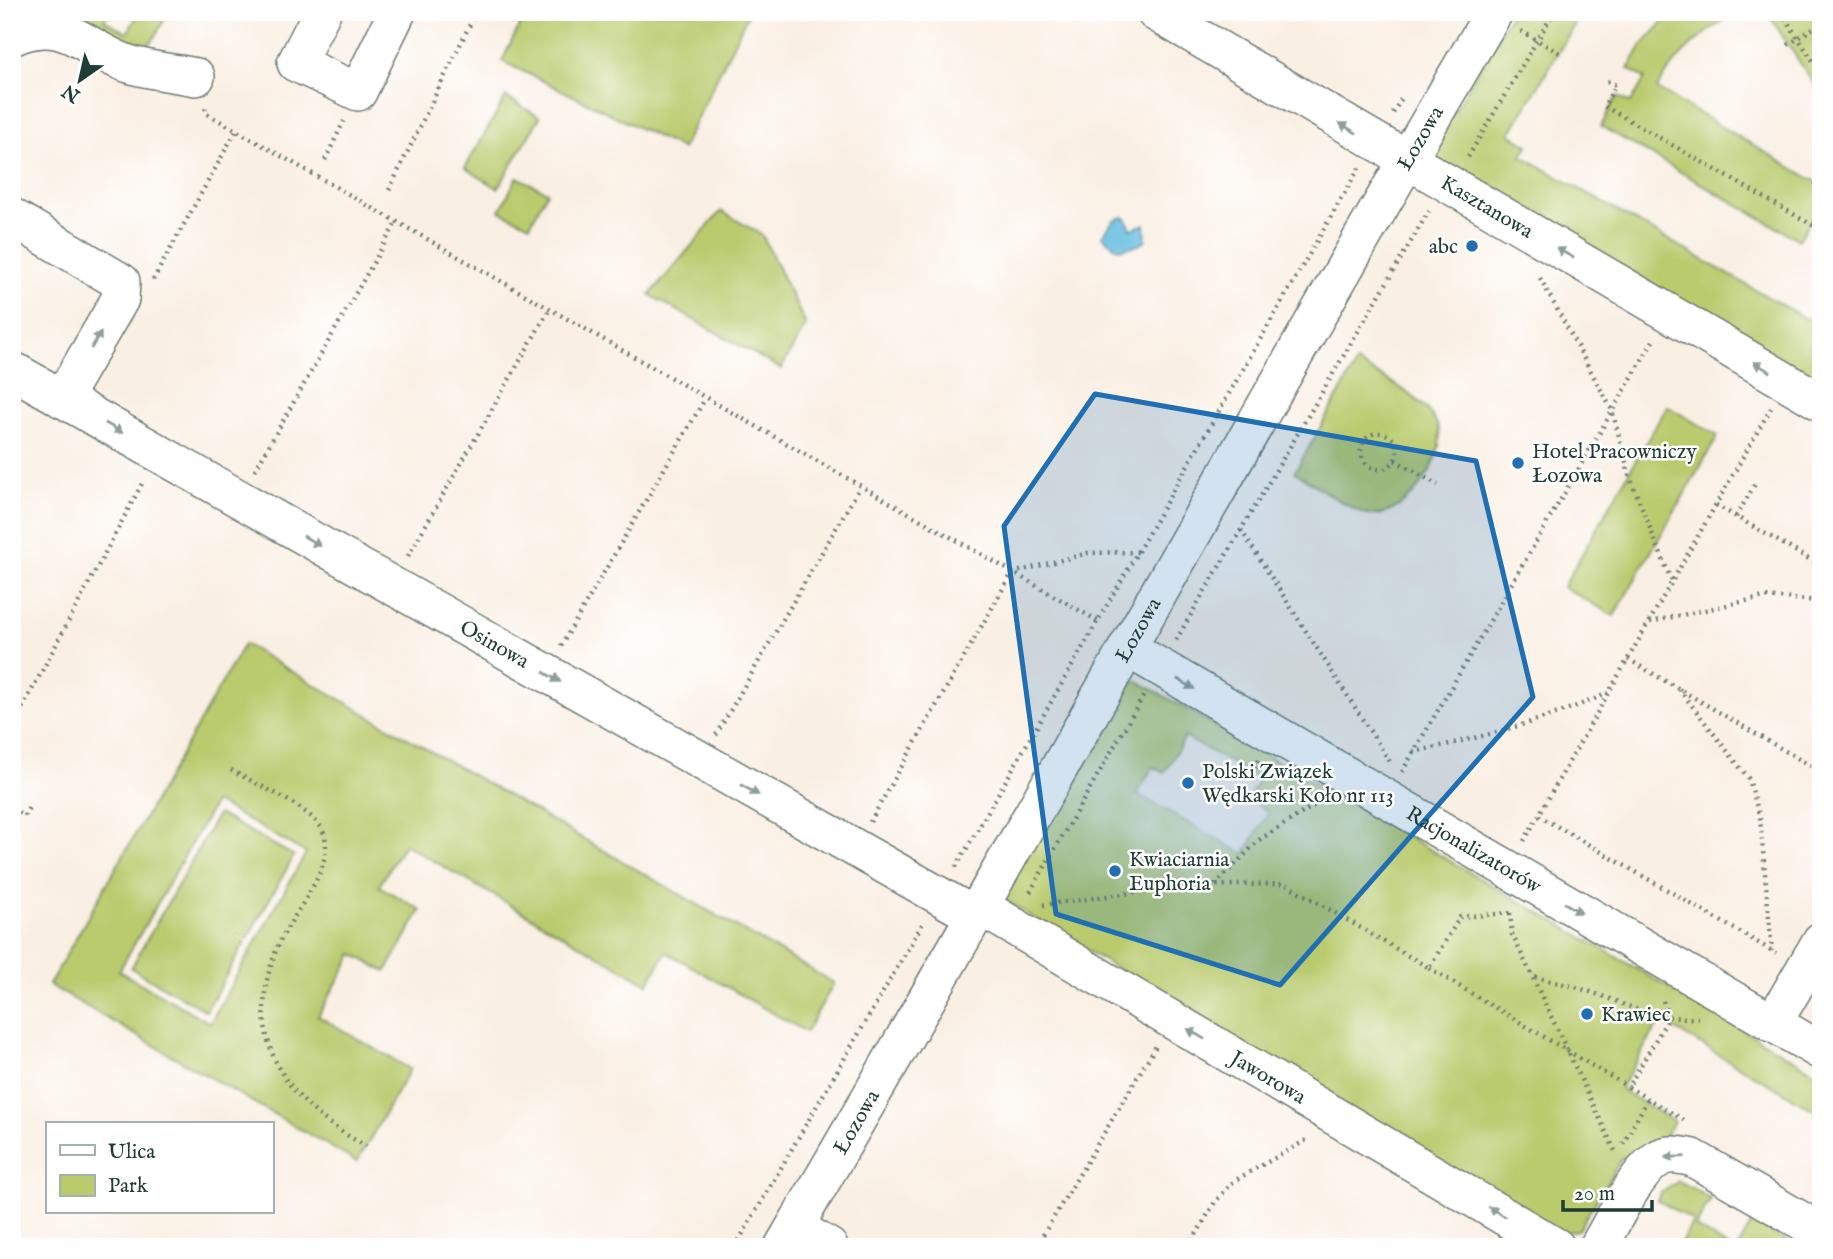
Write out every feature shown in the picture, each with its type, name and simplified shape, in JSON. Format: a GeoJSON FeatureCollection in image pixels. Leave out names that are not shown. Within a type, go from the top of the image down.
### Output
{"type":"FeatureCollection","features":[{"type":"Feature","properties":{"kind":"street"},"geometry":{"type":"LineString","coordinates":[[322,12],[296,63],[358,92],[397,12]]}},
{"type":"Feature","properties":{"kind":"street","name":"Kasztanowa"},"geometry":{"type":"LineString","coordinates":[[1155,12],[1374,143],[1821,402]]}},
{"type":"Feature","properties":{"kind":"street","name":"Łozowa"},"geometry":{"type":"LineString","coordinates":[[789,1237],[982,904],[1228,468],[1494,13]]}},
{"type":"Feature","properties":{"kind":"street"},"geometry":{"type":"LineString","coordinates":[[12,37],[27,30],[58,30],[73,34],[130,65],[196,77]]}},
{"type":"Feature","properties":{"kind":"street"},"geometry":{"type":"LineString","coordinates":[[12,217],[121,282],[120,299],[62,399]]}},
{"type":"Feature","properties":{"kind":"street","name":"Osinowa"},"geometry":{"type":"LineString","coordinates":[[12,370],[939,897],[982,904]]}},
{"type":"Feature","properties":{"kind":"street","name":"Racjonalizatorów"},"geometry":{"type":"LineString","coordinates":[[1128,648],[1349,779],[1821,1051]]}},
{"type":"Feature","properties":{"kind":"street","name":"Jaworowa"},"geometry":{"type":"LineString","coordinates":[[982,904],[1556,1247]]}},
{"type":"Feature","properties":{"kind":"street"},"geometry":{"type":"LineString","coordinates":[[1773,1023],[1813,955]]}},
{"type":"Feature","properties":{"kind":"street"},"geometry":{"type":"LineString","coordinates":[[1598,1247],[1642,1174],[1657,1159],[1676,1154],[1693,1158],[1821,1232]]}},
{"type":"Feature","properties":{"kind":"street"},"geometry":{"type":"LineString","coordinates":[[789,1237],[829,1247]]}},
{"type":"Feature","properties":{"kind":"path"},"geometry":{"type":"LineString","coordinates":[[389,190],[477,12]]}},
{"type":"Feature","properties":{"kind":"path"},"geometry":{"type":"LineString","coordinates":[[1027,897],[1351,339],[1454,170],[1463,166],[1554,12]]}},
{"type":"Feature","properties":{"kind":"path"},"geometry":{"type":"LineString","coordinates":[[1781,12],[1821,73]]}},
{"type":"Feature","properties":{"kind":"path"},"geometry":{"type":"LineString","coordinates":[[1494,13],[1563,55]]}},
{"type":"Feature","properties":{"kind":"path"},"geometry":{"type":"LineString","coordinates":[[1788,45],[1821,23]]}},
{"type":"Feature","properties":{"kind":"path"},"geometry":{"type":"LineString","coordinates":[[196,77],[207,114],[1100,622]]}},
{"type":"Feature","properties":{"kind":"path"},"geometry":{"type":"LineString","coordinates":[[1607,80],[1616,85],[1604,106],[1821,230]]}},
{"type":"Feature","properties":{"kind":"path"},"geometry":{"type":"LineString","coordinates":[[325,160],[358,92]]}},
{"type":"Feature","properties":{"kind":"path"},"geometry":{"type":"LineString","coordinates":[[149,289],[236,131]]}},
{"type":"Feature","properties":{"kind":"path"},"geometry":{"type":"LineString","coordinates":[[735,1247],[1100,622],[1374,143]]}},
{"type":"Feature","properties":{"kind":"path"},"geometry":{"type":"LineString","coordinates":[[251,475],[396,223]]}},
{"type":"Feature","properties":{"kind":"path"},"geometry":{"type":"LineString","coordinates":[[1533,265],[1612,410],[1630,478],[1672,582]]}},
{"type":"Feature","properties":{"kind":"path"},"geometry":{"type":"LineString","coordinates":[[404,563],[549,310]]}},
{"type":"Feature","properties":{"kind":"path"},"geometry":{"type":"LineString","coordinates":[[1241,530],[1399,776],[1659,330]]}},
{"type":"Feature","properties":{"kind":"path"},"geometry":{"type":"LineString","coordinates":[[1616,1154],[1570,1051],[1512,934],[1508,871],[1777,398]]}},
{"type":"Feature","properties":{"kind":"path"},"geometry":{"type":"LineString","coordinates":[[556,653],[705,399]]}},
{"type":"Feature","properties":{"kind":"path"},"geometry":{"type":"LineString","coordinates":[[1373,433],[1388,435],[1397,446],[1395,460],[1385,469],[1371,469],[1361,457],[1362,443],[1373,433]]}},
{"type":"Feature","properties":{"kind":"path"},"geometry":{"type":"LineString","coordinates":[[1395,460],[1438,485]]}},
{"type":"Feature","properties":{"kind":"path"},"geometry":{"type":"LineString","coordinates":[[12,734],[14,715],[147,473]]}},
{"type":"Feature","properties":{"kind":"path"},"geometry":{"type":"LineString","coordinates":[[1736,517],[1755,484]]}},
{"type":"Feature","properties":{"kind":"path"},"geometry":{"type":"LineString","coordinates":[[713,742],[860,487]]}},
{"type":"Feature","properties":{"kind":"path"},"geometry":{"type":"LineString","coordinates":[[1716,505],[1821,566]]}},
{"type":"Feature","properties":{"kind":"path"},"geometry":{"type":"LineString","coordinates":[[867,829],[1012,573],[1088,553],[1138,552]]}},
{"type":"Feature","properties":{"kind":"path"},"geometry":{"type":"LineString","coordinates":[[1649,622],[1764,597],[1821,601]]}},
{"type":"Feature","properties":{"kind":"path"},"geometry":{"type":"LineString","coordinates":[[1628,660],[1821,772]]}},
{"type":"Feature","properties":{"kind":"path"},"geometry":{"type":"LineString","coordinates":[[1679,690],[1749,779],[1760,818],[1772,951]]}},
{"type":"Feature","properties":{"kind":"path"},"geometry":{"type":"LineString","coordinates":[[1413,752],[1509,730],[1568,711],[1609,693]]}},
{"type":"Feature","properties":{"kind":"path"},"geometry":{"type":"LineString","coordinates":[[231,770],[310,815],[322,830],[325,863],[278,947],[265,1000],[265,1027],[272,1056],[282,1078],[300,1100],[340,1132],[366,1146]]}},
{"type":"Feature","properties":{"kind":"path"},"geometry":{"type":"LineString","coordinates":[[1214,886],[1259,840],[1339,789],[1349,779]]}},
{"type":"Feature","properties":{"kind":"path"},"geometry":{"type":"LineString","coordinates":[[12,809],[24,816],[30,806]]}},
{"type":"Feature","properties":{"kind":"path"},"geometry":{"type":"LineString","coordinates":[[1539,816],[1772,951],[1813,955]]}},
{"type":"Feature","properties":{"kind":"path"},"geometry":{"type":"LineString","coordinates":[[982,904],[1020,908],[1180,886],[1286,884],[1648,1099]]}},
{"type":"Feature","properties":{"kind":"path"},"geometry":{"type":"LineString","coordinates":[[1429,968],[1460,917],[1510,913]]}},
{"type":"Feature","properties":{"kind":"path"},"geometry":{"type":"LineString","coordinates":[[1534,977],[1590,991],[1606,1000],[1668,1019]]}},
{"type":"Feature","properties":{"kind":"path"},"geometry":{"type":"LineString","coordinates":[[1628,1087],[1668,1019],[1660,986]]}},
{"type":"Feature","properties":{"kind":"path"},"geometry":{"type":"LineString","coordinates":[[1036,1247],[1159,1041]]}},
{"type":"Feature","properties":{"kind":"path"},"geometry":{"type":"LineString","coordinates":[[1189,1247],[1215,1202],[1234,1181],[1321,1132]]}},
{"type":"Feature","properties":{"kind":"highlighted area"},"geometry":{"type":"Polygon","coordinates":[[[1095,394],[1476,461],[1533,697],[1280,985],[1056,914],[1004,526],[1095,394]]]}},
{"type":"Feature","properties":{"kind":"green space"},"geometry":{"type":"Polygon","coordinates":[[[49,12],[109,12],[104,20],[127,33],[140,12],[168,13],[153,40],[139,51],[49,12]]]}},
{"type":"Feature","properties":{"kind":"green space"},"geometry":{"type":"Polygon","coordinates":[[[526,12],[749,12],[682,149],[502,61],[526,12]]]}},
{"type":"Feature","properties":{"kind":"green space"},"geometry":{"type":"Polygon","coordinates":[[[1512,12],[1582,12],[1510,134],[1528,145],[1522,156],[1808,320],[1821,299],[1821,383],[1437,160],[1433,148],[1512,12]]]}},
{"type":"Feature","properties":{"kind":"green space"},"geometry":{"type":"Polygon","coordinates":[[[1673,12],[1738,12],[1692,45],[1673,65],[1657,89],[1818,183],[1821,179],[1821,224],[1811,219],[1799,240],[1601,126],[1617,96],[1631,103],[1645,78],[1628,69],[1642,45],[1673,12]]]}},
{"type":"Feature","properties":{"kind":"green space"},"geometry":{"type":"Polygon","coordinates":[[[1767,12],[1821,12],[1821,95],[1767,12]]]}},
{"type":"Feature","properties":{"kind":"green space"},"geometry":{"type":"Polygon","coordinates":[[[506,97],[540,117],[498,188],[465,168],[506,97]]]}},
{"type":"Feature","properties":{"kind":"green space"},"geometry":{"type":"Polygon","coordinates":[[[517,177],[547,192],[530,225],[500,211],[517,177]]]}},
{"type":"Feature","properties":{"kind":"green space"},"geometry":{"type":"Polygon","coordinates":[[[721,211],[762,235],[806,325],[781,369],[650,295],[721,211]]]}},
{"type":"Feature","properties":{"kind":"green space"},"geometry":{"type":"Polygon","coordinates":[[[1357,363],[1422,404],[1437,424],[1440,438],[1430,470],[1420,486],[1393,509],[1378,515],[1364,513],[1346,505],[1295,472],[1357,363]]]}},
{"type":"Feature","properties":{"kind":"green space"},"geometry":{"type":"Polygon","coordinates":[[[1667,406],[1718,436],[1614,616],[1563,587],[1667,406]]]}},
{"type":"Feature","properties":{"kind":"green space"},"geometry":{"type":"Polygon","coordinates":[[[244,644],[834,983],[806,1032],[666,952],[648,984],[404,844],[379,886],[421,910],[386,972],[353,954],[318,1016],[410,1069],[357,1162],[49,985],[244,644]],[[215,802],[119,971],[210,1023],[306,853],[215,802]]]}},
{"type":"Feature","properties":{"kind":"green space"},"geometry":{"type":"Polygon","coordinates":[[[1138,681],[1821,1075],[1821,1114],[1660,1021],[1620,1089],[1674,1121],[1664,1138],[1639,1164],[1622,1158],[1578,1230],[1554,1234],[999,897],[1124,682],[1138,681]],[[1185,737],[1164,773],[1153,767],[1137,794],[1244,854],[1269,812],[1252,801],[1250,795],[1259,779],[1185,737]]]}},
{"type":"Feature","properties":{"kind":"green space"},"geometry":{"type":"Polygon","coordinates":[[[218,814],[294,856],[206,1011],[131,968],[218,814]]]}},
{"type":"Feature","properties":{"kind":"green space"},"geometry":{"type":"Polygon","coordinates":[[[1679,1181],[1711,1199],[1695,1227],[1728,1247],[1679,1247],[1693,1221],[1657,1200],[1661,1193],[1679,1181]]]}},
{"type":"Feature","properties":{"kind":"green space"},"geometry":{"type":"Polygon","coordinates":[[[1753,1221],[1797,1247],[1738,1247],[1753,1221]]]}},
{"type":"Feature","properties":{"kind":"water"},"geometry":{"type":"Polygon","coordinates":[[[1126,218],[1131,229],[1145,224],[1146,240],[1139,245],[1118,249],[1102,236],[1114,220],[1126,218]]]}},
{"type":"Feature","properties":{"kind":"place","name":"abc"},"geometry":{"type":"Point","coordinates":[1472,246]}},
{"type":"Feature","properties":{"kind":"place","name":"Hotel Pracowniczy Łozowa"},"geometry":{"type":"Point","coordinates":[1518,463]}},
{"type":"Feature","properties":{"kind":"place","name":"Polski Związek Wędkarski Koło nr 113"},"geometry":{"type":"Point","coordinates":[1188,783]}},
{"type":"Feature","properties":{"kind":"place","name":"Kwiaciarnia Euphoria"},"geometry":{"type":"Point","coordinates":[1115,871]}},
{"type":"Feature","properties":{"kind":"place","name":"Krawiec"},"geometry":{"type":"Point","coordinates":[1587,1014]}}]}
